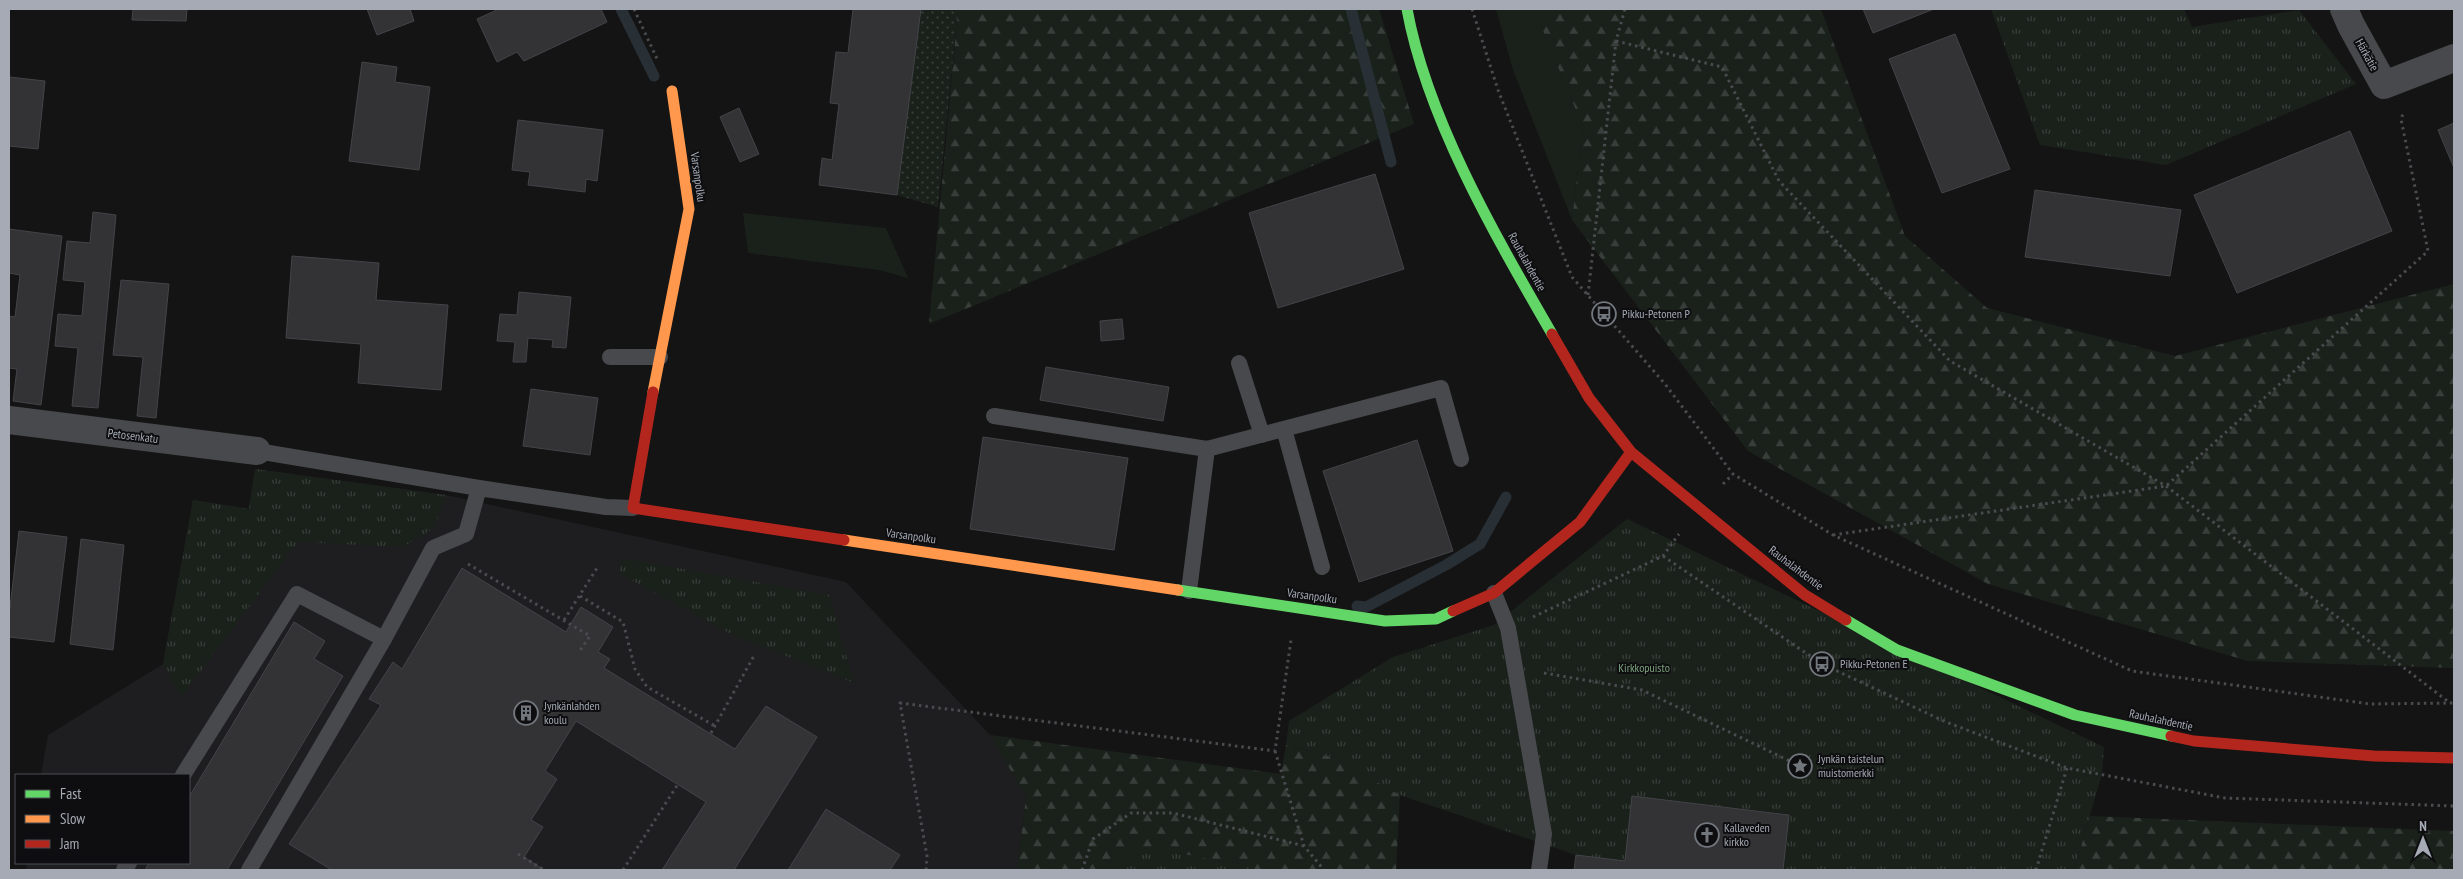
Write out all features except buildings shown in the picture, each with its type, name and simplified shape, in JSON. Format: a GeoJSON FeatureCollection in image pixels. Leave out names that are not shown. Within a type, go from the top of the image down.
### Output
{"type":"FeatureCollection","features":[{"type":"Feature","properties":{"kind":"street","name":"Rauhalahdentie"},"geometry":{"type":"LineString","coordinates":[[1407,9],[1412,38],[1442,122],[1502,247],[1589,398],[1631,452],[1698,509],[1805,594],[1897,650],[2075,715],[2194,741],[2374,756],[2454,758]]}},
{"type":"Feature","properties":{"kind":"street","name":"Härkätie"},"geometry":{"type":"LineString","coordinates":[[2344,9],[2350,25],[2384,85],[2454,58]]}},
{"type":"Feature","properties":{"kind":"street","name":"Varsanpolku"},"geometry":{"type":"LineString","coordinates":[[672,91],[689,209],[632,508],[1385,621],[1436,620],[1494,593],[1580,522],[1631,452]]}},
{"type":"Feature","properties":{"kind":"street","name":"Petosenkatu"},"geometry":{"type":"LineString","coordinates":[[9,420],[257,451]]}},
{"type":"Feature","properties":{"kind":"lane"},"geometry":{"type":"LineString","coordinates":[[610,357],[660,357]]}},
{"type":"Feature","properties":{"kind":"lane"},"geometry":{"type":"LineString","coordinates":[[1239,363],[1262,435]]}},
{"type":"Feature","properties":{"kind":"lane"},"geometry":{"type":"LineString","coordinates":[[994,416],[1206,449],[1441,388],[1460,459]]}},
{"type":"Feature","properties":{"kind":"lane"},"geometry":{"type":"LineString","coordinates":[[1284,429],[1322,567]]}},
{"type":"Feature","properties":{"kind":"lane"},"geometry":{"type":"LineString","coordinates":[[1189,591],[1206,449]]}},
{"type":"Feature","properties":{"kind":"lane"},"geometry":{"type":"LineString","coordinates":[[257,451],[478,488],[606,507],[632,508]]}},
{"type":"Feature","properties":{"kind":"lane"},"geometry":{"type":"LineString","coordinates":[[249,870],[384,639],[433,548],[466,534],[478,488]]}},
{"type":"Feature","properties":{"kind":"lane"},"geometry":{"type":"LineString","coordinates":[[1494,593],[1508,628],[1544,834],[1539,870]]}},
{"type":"Feature","properties":{"kind":"lane"},"geometry":{"type":"LineString","coordinates":[[185,774],[297,594],[384,639]]}},
{"type":"Feature","properties":{"kind":"path"},"geometry":{"type":"LineString","coordinates":[[634,9],[672,91]]}},
{"type":"Feature","properties":{"kind":"path"},"geometry":{"type":"LineString","coordinates":[[1472,9],[1498,90],[1572,277],[1664,384],[1733,474],[1834,535],[2132,671],[2370,704],[2453,703]]}},
{"type":"Feature","properties":{"kind":"path"},"geometry":{"type":"LineString","coordinates":[[1588,295],[1616,41],[1625,9]]}},
{"type":"Feature","properties":{"kind":"path"},"geometry":{"type":"LineString","coordinates":[[1616,41],[1722,67],[1779,181],[1950,361],[2166,486],[2453,703]]}},
{"type":"Feature","properties":{"kind":"path"},"geometry":{"type":"LineString","coordinates":[[1834,535],[2166,486],[2428,251],[2401,119],[2404,110]]}},
{"type":"Feature","properties":{"kind":"path"},"geometry":{"type":"LineString","coordinates":[[1508,628],[1662,556],[1698,509],[1733,474]]}},
{"type":"Feature","properties":{"kind":"path"},"geometry":{"type":"LineString","coordinates":[[438,546],[590,636],[579,652]]}},
{"type":"Feature","properties":{"kind":"path"},"geometry":{"type":"LineString","coordinates":[[564,620],[597,568]]}},
{"type":"Feature","properties":{"kind":"path"},"geometry":{"type":"LineString","coordinates":[[580,596],[623,622],[635,669],[648,687],[715,726]]}},
{"type":"Feature","properties":{"kind":"path"},"geometry":{"type":"LineString","coordinates":[[1292,633],[1275,751],[1304,846],[1324,870]]}},
{"type":"Feature","properties":{"kind":"path"},"geometry":{"type":"LineString","coordinates":[[711,733],[755,654]]}},
{"type":"Feature","properties":{"kind":"path"},"geometry":{"type":"LineString","coordinates":[[1514,667],[1642,690],[1800,766]]}},
{"type":"Feature","properties":{"kind":"path"},"geometry":{"type":"LineString","coordinates":[[926,870],[928,856],[900,703],[1275,751]]}},
{"type":"Feature","properties":{"kind":"path"},"geometry":{"type":"LineString","coordinates":[[2036,870],[2067,768]]}},
{"type":"Feature","properties":{"kind":"path"},"geometry":{"type":"LineString","coordinates":[[624,870],[678,784]]}},
{"type":"Feature","properties":{"kind":"path"},"geometry":{"type":"LineString","coordinates":[[1082,870],[1094,840],[1132,813],[1173,813],[1304,846]]}},
{"type":"Feature","properties":{"kind":"path"},"geometry":{"type":"LineString","coordinates":[[518,854],[544,870]]}},
{"type":"Feature","properties":{"kind":"shaded area"},"geometry":{"type":"Polygon","coordinates":[[[255,469],[446,495],[846,582],[990,735],[1026,797],[1017,870],[26,870],[27,864],[190,864],[190,774],[41,774],[48,735],[163,664],[193,500],[249,509],[255,469]]]}},
{"type":"Feature","properties":{"kind":"green space"},"geometry":{"type":"Polygon","coordinates":[[[921,9],[958,9],[938,207],[897,195],[921,9]]]}},
{"type":"Feature","properties":{"kind":"green space"},"geometry":{"type":"Polygon","coordinates":[[[958,9],[1379,9],[1414,124],[929,324],[958,9]]]}},
{"type":"Feature","properties":{"kind":"green space"},"geometry":{"type":"Polygon","coordinates":[[[1496,9],[1534,9],[1583,127],[1572,220],[1513,70],[1496,9]]]}},
{"type":"Feature","properties":{"kind":"green space"},"geometry":{"type":"Polygon","coordinates":[[[1534,9],[1821,9],[1905,236],[1987,308],[2175,356],[2454,284],[2454,668],[2248,661],[1988,584],[1748,451],[1572,220],[1583,127],[1534,9]]]}},
{"type":"Feature","properties":{"kind":"green space"},"geometry":{"type":"Polygon","coordinates":[[[1991,9],[2184,9],[2192,27],[2299,10],[2356,84],[2166,165],[2040,145],[1991,9]]]}},
{"type":"Feature","properties":{"kind":"green space"},"geometry":{"type":"Polygon","coordinates":[[[743,213],[886,228],[908,278],[879,270],[748,253],[743,213]]]}},
{"type":"Feature","properties":{"kind":"green space"},"geometry":{"type":"Polygon","coordinates":[[[255,469],[446,495],[434,528],[403,547],[298,542],[181,697],[163,664],[193,500],[249,509],[255,469]]]}},
{"type":"Feature","properties":{"kind":"green space","name":"Kirkkopuisto"},"geometry":{"type":"Polygon","coordinates":[[[1627,519],[2104,747],[2102,774],[2074,870],[1783,870],[1789,814],[1633,796],[1625,861],[1576,855],[1400,795],[1335,758],[1286,745],[1289,721],[1393,657],[1494,625],[1627,519]]]}},
{"type":"Feature","properties":{"kind":"green space"},"geometry":{"type":"Polygon","coordinates":[[[621,558],[829,595],[854,683],[733,635],[620,574],[621,558]]]}},
{"type":"Feature","properties":{"kind":"green space"},"geometry":{"type":"Polygon","coordinates":[[[990,735],[1281,774],[1286,745],[1335,758],[1400,795],[1396,870],[1250,870],[1246,865],[1158,850],[1135,850],[1115,866],[1114,870],[1017,870],[1026,797],[990,735]]]}},
{"type":"Feature","properties":{"kind":"green space"},"geometry":{"type":"Polygon","coordinates":[[[2090,816],[2454,831],[2454,870],[2074,870],[2090,816]]]}},
{"type":"Feature","properties":{"kind":"green space"},"geometry":{"type":"Polygon","coordinates":[[[1135,850],[1158,850],[1246,865],[1250,870],[1114,870],[1115,866],[1135,850]]]}},
{"type":"Feature","properties":{"kind":"waterway"},"geometry":{"type":"LineString","coordinates":[[621,9],[654,76]]}},
{"type":"Feature","properties":{"kind":"waterway"},"geometry":{"type":"LineString","coordinates":[[1351,9],[1391,162]]}},
{"type":"Feature","properties":{"kind":"waterway"},"geometry":{"type":"LineString","coordinates":[[1357,606],[1366,607],[1446,565],[1480,544],[1506,497]]}},
{"type":"Feature","properties":{"kind":"traffic: fast"},"geometry":{"type":"LineString","coordinates":[[1407,9],[1430,93],[1447,135],[1487,218],[1552,334]]}},
{"type":"Feature","properties":{"kind":"traffic: fast"},"geometry":{"type":"LineString","coordinates":[[1178,590],[1385,621],[1436,619],[1453,611]]}},
{"type":"Feature","properties":{"kind":"traffic: fast"},"geometry":{"type":"LineString","coordinates":[[1846,620],[1897,650],[2075,715],[2171,736]]}},
{"type":"Feature","properties":{"kind":"traffic: slow"},"geometry":{"type":"LineString","coordinates":[[653,392],[689,209],[672,91]]}},
{"type":"Feature","properties":{"kind":"traffic: slow"},"geometry":{"type":"LineString","coordinates":[[844,540],[1178,590]]}},
{"type":"Feature","properties":{"kind":"traffic: jam"},"geometry":{"type":"LineString","coordinates":[[1552,334],[1589,398],[1631,452],[1805,595],[1846,620]]}},
{"type":"Feature","properties":{"kind":"traffic: jam"},"geometry":{"type":"LineString","coordinates":[[653,392],[633,508],[844,540]]}},
{"type":"Feature","properties":{"kind":"traffic: jam"},"geometry":{"type":"LineString","coordinates":[[1453,611],[1494,593],[1580,522],[1631,452]]}},
{"type":"Feature","properties":{"kind":"traffic: jam"},"geometry":{"type":"LineString","coordinates":[[2171,736],[2194,741],[2374,756],[2454,758]]}},
{"type":"Feature","properties":{"kind":"place","name":"Pikku-Petonen P"},"geometry":{"type":"Point","coordinates":[1604,314]}},
{"type":"Feature","properties":{"kind":"place","name":"Pikku-Petonen E"},"geometry":{"type":"Point","coordinates":[1822,664]}},
{"type":"Feature","properties":{"kind":"place","name":"Jynkänlahden koulu"},"geometry":{"type":"Point","coordinates":[526,713]}},
{"type":"Feature","properties":{"kind":"place","name":"Jynkän taistelun muistomerkki"},"geometry":{"type":"Point","coordinates":[1800,766]}},
{"type":"Feature","properties":{"kind":"place","name":"Kallaveden kirkko"},"geometry":{"type":"Point","coordinates":[1707,835]}}]}
